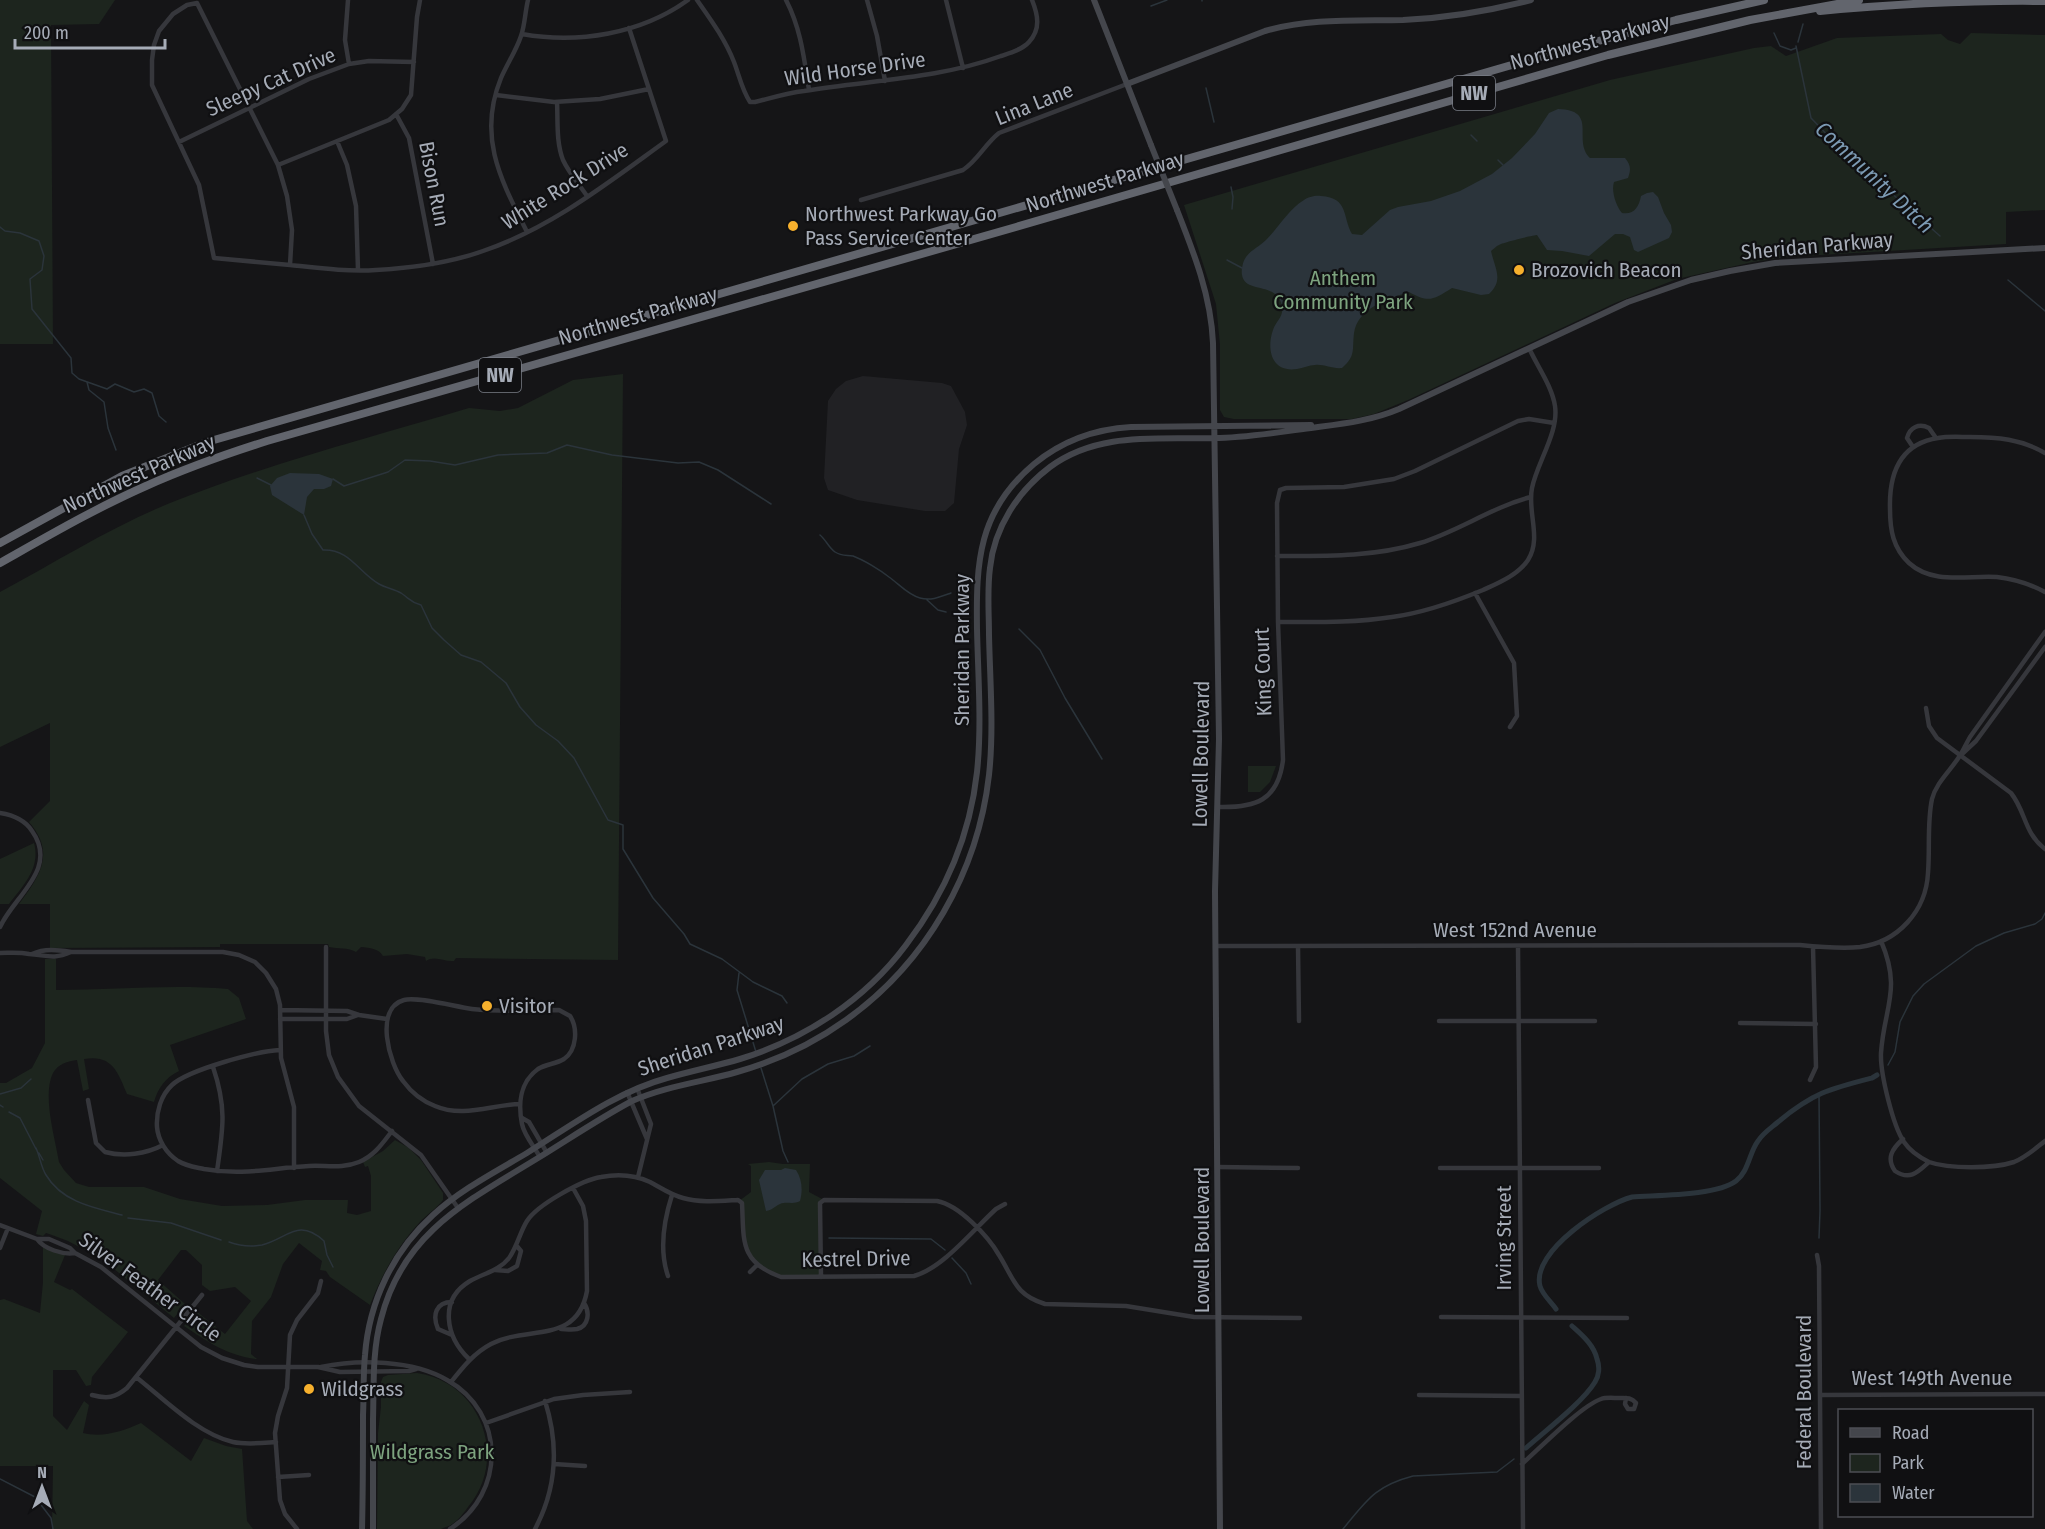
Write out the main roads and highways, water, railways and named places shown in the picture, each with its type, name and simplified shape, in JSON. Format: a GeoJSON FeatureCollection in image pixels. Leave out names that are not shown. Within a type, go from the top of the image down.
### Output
{"type":"FeatureCollection","features":[{"type":"Feature","properties":{"kind":"highway","name":"Northwest Parkway"},"geometry":{"type":"LineString","coordinates":[[0,543],[122,476],[207,442],[1564,50],[1676,20],[1764,0]]}},
{"type":"Feature","properties":{"kind":"highway","name":"Northwest Parkway"},"geometry":{"type":"LineString","coordinates":[[0,563],[146,486],[202,463],[256,445],[1554,70],[1652,43],[1859,0]]}},
{"type":"Feature","properties":{"kind":"highway"},"geometry":{"type":"LineString","coordinates":[[1774,16],[1937,2],[2045,1]]}},
{"type":"Feature","properties":{"kind":"main road","name":"Lowell Boulevard"},"geometry":{"type":"LineString","coordinates":[[1094,0],[1200,269],[1210,311],[1213,343],[1219,672],[1216,946],[1220,1529]]}},
{"type":"Feature","properties":{"kind":"main road"},"geometry":{"type":"LineString","coordinates":[[1127,84],[1283,25],[1445,16],[1496,9],[1531,0]]}},
{"type":"Feature","properties":{"kind":"main road","name":"Sheridan Parkway"},"geometry":{"type":"LineString","coordinates":[[373,1529],[374,1363],[381,1318],[399,1273],[424,1238],[458,1208],[632,1101],[660,1090],[739,1072],[788,1054],[845,1021],[886,986],[932,931],[963,873],[980,822],[989,768],[991,560],[1002,526],[1015,502],[1032,482],[1053,465],[1093,445],[1128,439],[1230,438],[1364,420],[1390,413],[1637,298],[1691,280],[1730,271],[1793,261],[2045,248]]}},
{"type":"Feature","properties":{"kind":"main road","name":"Sheridan Parkway"},"geometry":{"type":"LineString","coordinates":[[362,1529],[364,1363],[372,1315],[381,1288],[393,1264],[402,1249],[421,1227],[453,1200],[627,1092],[674,1075],[737,1060],[780,1044],[829,1017],[864,990],[885,970],[932,908],[948,878],[958,852],[967,824],[977,771],[978,566],[988,527],[1003,498],[1020,477],[1041,458],[1059,447],[1084,435],[1119,428],[1335,424]]}},
{"type":"Feature","properties":{"kind":"water"},"geometry":{"type":"Polygon","coordinates":[[[1558,109],[1578,115],[1583,127],[1585,151],[1590,158],[1625,158],[1627,161],[1630,168],[1628,178],[1614,182],[1613,186],[1615,198],[1622,213],[1633,211],[1639,204],[1641,196],[1653,192],[1658,197],[1671,225],[1672,232],[1669,238],[1638,252],[1634,250],[1630,237],[1615,234],[1589,256],[1547,250],[1537,235],[1498,245],[1491,251],[1497,279],[1494,289],[1489,294],[1481,295],[1452,288],[1431,299],[1426,299],[1409,292],[1383,301],[1361,317],[1354,333],[1351,356],[1342,368],[1310,365],[1289,369],[1277,364],[1270,345],[1273,330],[1282,313],[1282,306],[1274,293],[1244,281],[1242,268],[1248,255],[1266,240],[1294,208],[1310,197],[1330,197],[1336,200],[1343,209],[1352,234],[1362,235],[1390,210],[1431,201],[1460,191],[1492,174],[1512,158],[1535,134],[1549,113],[1558,109]]]}},
{"type":"Feature","properties":{"kind":"water"},"geometry":{"type":"Polygon","coordinates":[[[290,473],[319,474],[333,479],[331,486],[314,489],[307,497],[304,515],[272,495],[270,486],[277,478],[290,473]]]}},
{"type":"Feature","properties":{"kind":"water"},"geometry":{"type":"Polygon","coordinates":[[[785,1168],[796,1170],[800,1177],[800,1201],[783,1203],[766,1211],[759,1180],[765,1170],[785,1168]]]}},
{"type":"Feature","properties":{"kind":"waterway"},"geometry":{"type":"LineString","coordinates":[[1151,6],[1167,0]]}},
{"type":"Feature","properties":{"kind":"waterway","name":"Community Ditch"},"geometry":{"type":"LineString","coordinates":[[1798,42],[1803,24]]}},
{"type":"Feature","properties":{"kind":"waterway"},"geometry":{"type":"LineString","coordinates":[[1774,33],[1780,46],[1791,50],[1796,48]]}},
{"type":"Feature","properties":{"kind":"waterway","name":"Community Ditch"},"geometry":{"type":"LineString","coordinates":[[1796,46],[1811,118],[1838,146],[1940,236]]}},
{"type":"Feature","properties":{"kind":"waterway"},"geometry":{"type":"LineString","coordinates":[[1206,88],[1214,122]]}},
{"type":"Feature","properties":{"kind":"waterway"},"geometry":{"type":"LineString","coordinates":[[1471,135],[1477,141]]}},
{"type":"Feature","properties":{"kind":"waterway"},"geometry":{"type":"LineString","coordinates":[[1498,160],[1503,165]]}},
{"type":"Feature","properties":{"kind":"waterway"},"geometry":{"type":"LineString","coordinates":[[1231,187],[1232,209]]}},
{"type":"Feature","properties":{"kind":"waterway"},"geometry":{"type":"LineString","coordinates":[[0,227],[5,231],[20,233],[39,241],[44,256],[42,270],[30,279],[32,309],[71,358],[72,373],[79,379],[107,389],[115,384],[134,392],[144,389],[152,393],[159,416],[166,422]]}},
{"type":"Feature","properties":{"kind":"waterway"},"geometry":{"type":"LineString","coordinates":[[1227,260],[1242,268]]}},
{"type":"Feature","properties":{"kind":"waterway","name":"Community Ditch"},"geometry":{"type":"LineString","coordinates":[[2008,280],[2045,311]]}},
{"type":"Feature","properties":{"kind":"waterway"},"geometry":{"type":"LineString","coordinates":[[87,382],[89,390],[104,402],[108,428],[116,450]]}},
{"type":"Feature","properties":{"kind":"waterway"},"geometry":{"type":"LineString","coordinates":[[333,479],[344,486],[388,472],[405,460],[455,465],[498,455],[547,453],[567,445],[612,455],[678,463],[699,462],[718,470],[771,504]]}},
{"type":"Feature","properties":{"kind":"waterway"},"geometry":{"type":"LineString","coordinates":[[257,478],[271,485]]}},
{"type":"Feature","properties":{"kind":"waterway"},"geometry":{"type":"LineString","coordinates":[[304,515],[312,534],[323,550],[340,553],[379,584],[421,605],[432,628],[461,655],[481,662],[506,683],[520,707],[536,725],[558,741],[574,758],[608,820],[623,825],[623,849],[653,898],[690,944],[722,959],[753,982],[782,996],[787,1003]]}},
{"type":"Feature","properties":{"kind":"waterway"},"geometry":{"type":"LineString","coordinates":[[820,535],[835,552],[853,556],[867,563],[916,597],[932,599],[951,593]]}},
{"type":"Feature","properties":{"kind":"waterway"},"geometry":{"type":"LineString","coordinates":[[926,599],[938,610],[946,612]]}},
{"type":"Feature","properties":{"kind":"waterway"},"geometry":{"type":"LineString","coordinates":[[1019,629],[1040,650],[1065,698],[1102,759]]}},
{"type":"Feature","properties":{"kind":"waterway","name":"Community Ditch"},"geometry":{"type":"LineString","coordinates":[[1888,1065],[1895,1052],[1900,1022],[1913,996],[1924,984],[1976,946],[2004,933],[2035,924],[2042,919],[2045,913]]}},
{"type":"Feature","properties":{"kind":"waterway"},"geometry":{"type":"LineString","coordinates":[[739,973],[737,990],[756,1052]]}},
{"type":"Feature","properties":{"kind":"waterway"},"geometry":{"type":"LineString","coordinates":[[788,1162],[783,1151],[773,1106],[802,1079],[828,1064],[854,1056],[870,1046]]}},
{"type":"Feature","properties":{"kind":"waterway"},"geometry":{"type":"LineString","coordinates":[[761,1068],[773,1106]]}},
{"type":"Feature","properties":{"kind":"waterway","name":"Community Ditch"},"geometry":{"type":"LineString","coordinates":[[1556,1309],[1541,1289],[1540,1272],[1558,1244],[1589,1219],[1620,1201],[1632,1197],[1686,1194],[1727,1186],[1736,1181],[1744,1172],[1762,1136],[1790,1112],[1822,1093],[1877,1075]]}},
{"type":"Feature","properties":{"kind":"waterway"},"geometry":{"type":"LineString","coordinates":[[0,1094],[21,1088],[31,1079]]}},
{"type":"Feature","properties":{"kind":"waterway"},"geometry":{"type":"LineString","coordinates":[[1819,1094],[1819,1238]]}},
{"type":"Feature","properties":{"kind":"waterway"},"geometry":{"type":"LineString","coordinates":[[9,1112],[20,1118],[36,1149]]}},
{"type":"Feature","properties":{"kind":"waterway"},"geometry":{"type":"LineString","coordinates":[[36,1148],[46,1175],[61,1192],[79,1202],[122,1215]]}},
{"type":"Feature","properties":{"kind":"waterway"},"geometry":{"type":"LineString","coordinates":[[39,1153],[43,1160]]}},
{"type":"Feature","properties":{"kind":"waterway"},"geometry":{"type":"LineString","coordinates":[[128,1218],[171,1223],[221,1240]]}},
{"type":"Feature","properties":{"kind":"waterway"},"geometry":{"type":"LineString","coordinates":[[229,1242],[258,1246],[293,1232],[307,1231],[324,1241],[333,1267]]}},
{"type":"Feature","properties":{"kind":"waterway"},"geometry":{"type":"LineString","coordinates":[[829,1238],[931,1239],[945,1250]]}},
{"type":"Feature","properties":{"kind":"waterway"},"geometry":{"type":"LineString","coordinates":[[952,1258],[966,1273],[971,1284]]}},
{"type":"Feature","properties":{"kind":"waterway","name":"Community Ditch"},"geometry":{"type":"LineString","coordinates":[[1526,1448],[1582,1398],[1597,1377],[1599,1365],[1593,1349],[1572,1326]]}},
{"type":"Feature","properties":{"kind":"waterway","name":"Community Ditch"},"geometry":{"type":"LineString","coordinates":[[1343,1529],[1373,1495],[1389,1484],[1413,1476],[1497,1472],[1514,1459]]}},
{"type":"Feature","properties":{"kind":"waterway"},"geometry":{"type":"LineString","coordinates":[[0,1479],[35,1497],[51,1518],[53,1529]]}},
{"type":"Feature","properties":{"kind":"place","name":"Northwest Parkway Go Pass Service Center"},"geometry":{"type":"Point","coordinates":[793,226]}},
{"type":"Feature","properties":{"kind":"place","name":"Brozovich Beacon"},"geometry":{"type":"Point","coordinates":[1519,270]}},
{"type":"Feature","properties":{"kind":"place","name":"Visitor"},"geometry":{"type":"Point","coordinates":[487,1006]}},
{"type":"Feature","properties":{"kind":"place","name":"Wildgrass"},"geometry":{"type":"Point","coordinates":[309,1389]}},
{"type":"Feature","properties":{"kind":"park label","name":"Anthem Community Park"},"geometry":{"type":"Point","coordinates":[1343,290]}},
{"type":"Feature","properties":{"kind":"park label","name":"Wildgrass Park"},"geometry":{"type":"Point","coordinates":[432,1452]}}]}
